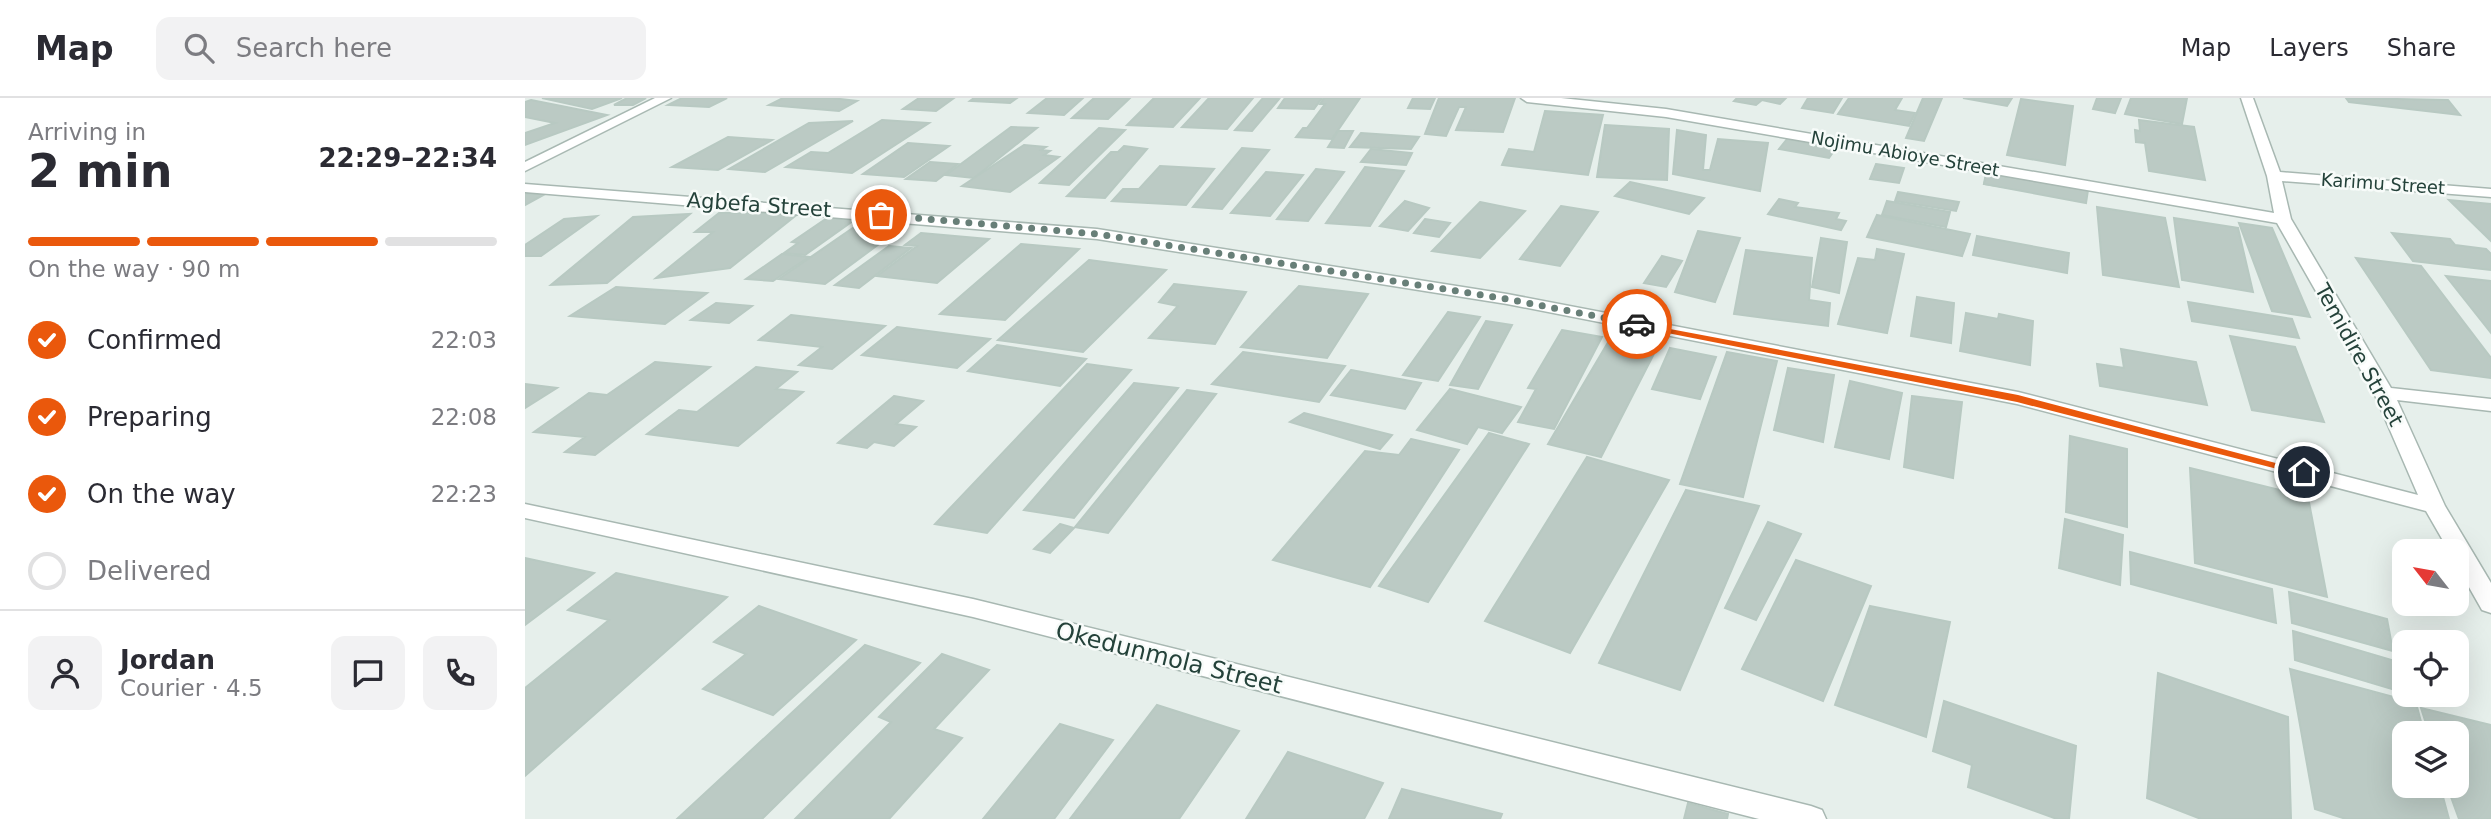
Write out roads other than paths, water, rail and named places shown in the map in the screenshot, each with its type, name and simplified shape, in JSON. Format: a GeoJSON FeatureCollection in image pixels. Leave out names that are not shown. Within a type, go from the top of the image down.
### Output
{"type":"FeatureCollection","features":[{"type":"Feature","properties":{"kind":"street"},"geometry":{"type":"LineString","coordinates":[[525,167],[665,98]]}},
{"type":"Feature","properties":{"kind":"street","name":"Nojimu Abioye Street"},"geometry":{"type":"LineString","coordinates":[[1527,98],[1666,113],[2283,219]]}},
{"type":"Feature","properties":{"kind":"street"},"geometry":{"type":"LineString","coordinates":[[1666,113],[1673,98]]}},
{"type":"Feature","properties":{"kind":"street","name":"Temidire Street"},"geometry":{"type":"LineString","coordinates":[[2247,98],[2274,176],[2283,219],[2384,393],[2434,506],[2491,604]]}},
{"type":"Feature","properties":{"kind":"street","name":"Karimu Street"},"geometry":{"type":"LineString","coordinates":[[2274,176],[2491,193]]}},
{"type":"Feature","properties":{"kind":"street","name":"Agbefa Street"},"geometry":{"type":"LineString","coordinates":[[525,188],[1097,234],[1507,299],[2018,398],[2434,506]]}},
{"type":"Feature","properties":{"kind":"street"},"geometry":{"type":"LineString","coordinates":[[2384,393],[2491,405]]}},
{"type":"Feature","properties":{"kind":"street","name":"Okedunmola Street"},"geometry":{"type":"LineString","coordinates":[[525,511],[973,608],[1811,819]]}}]}
